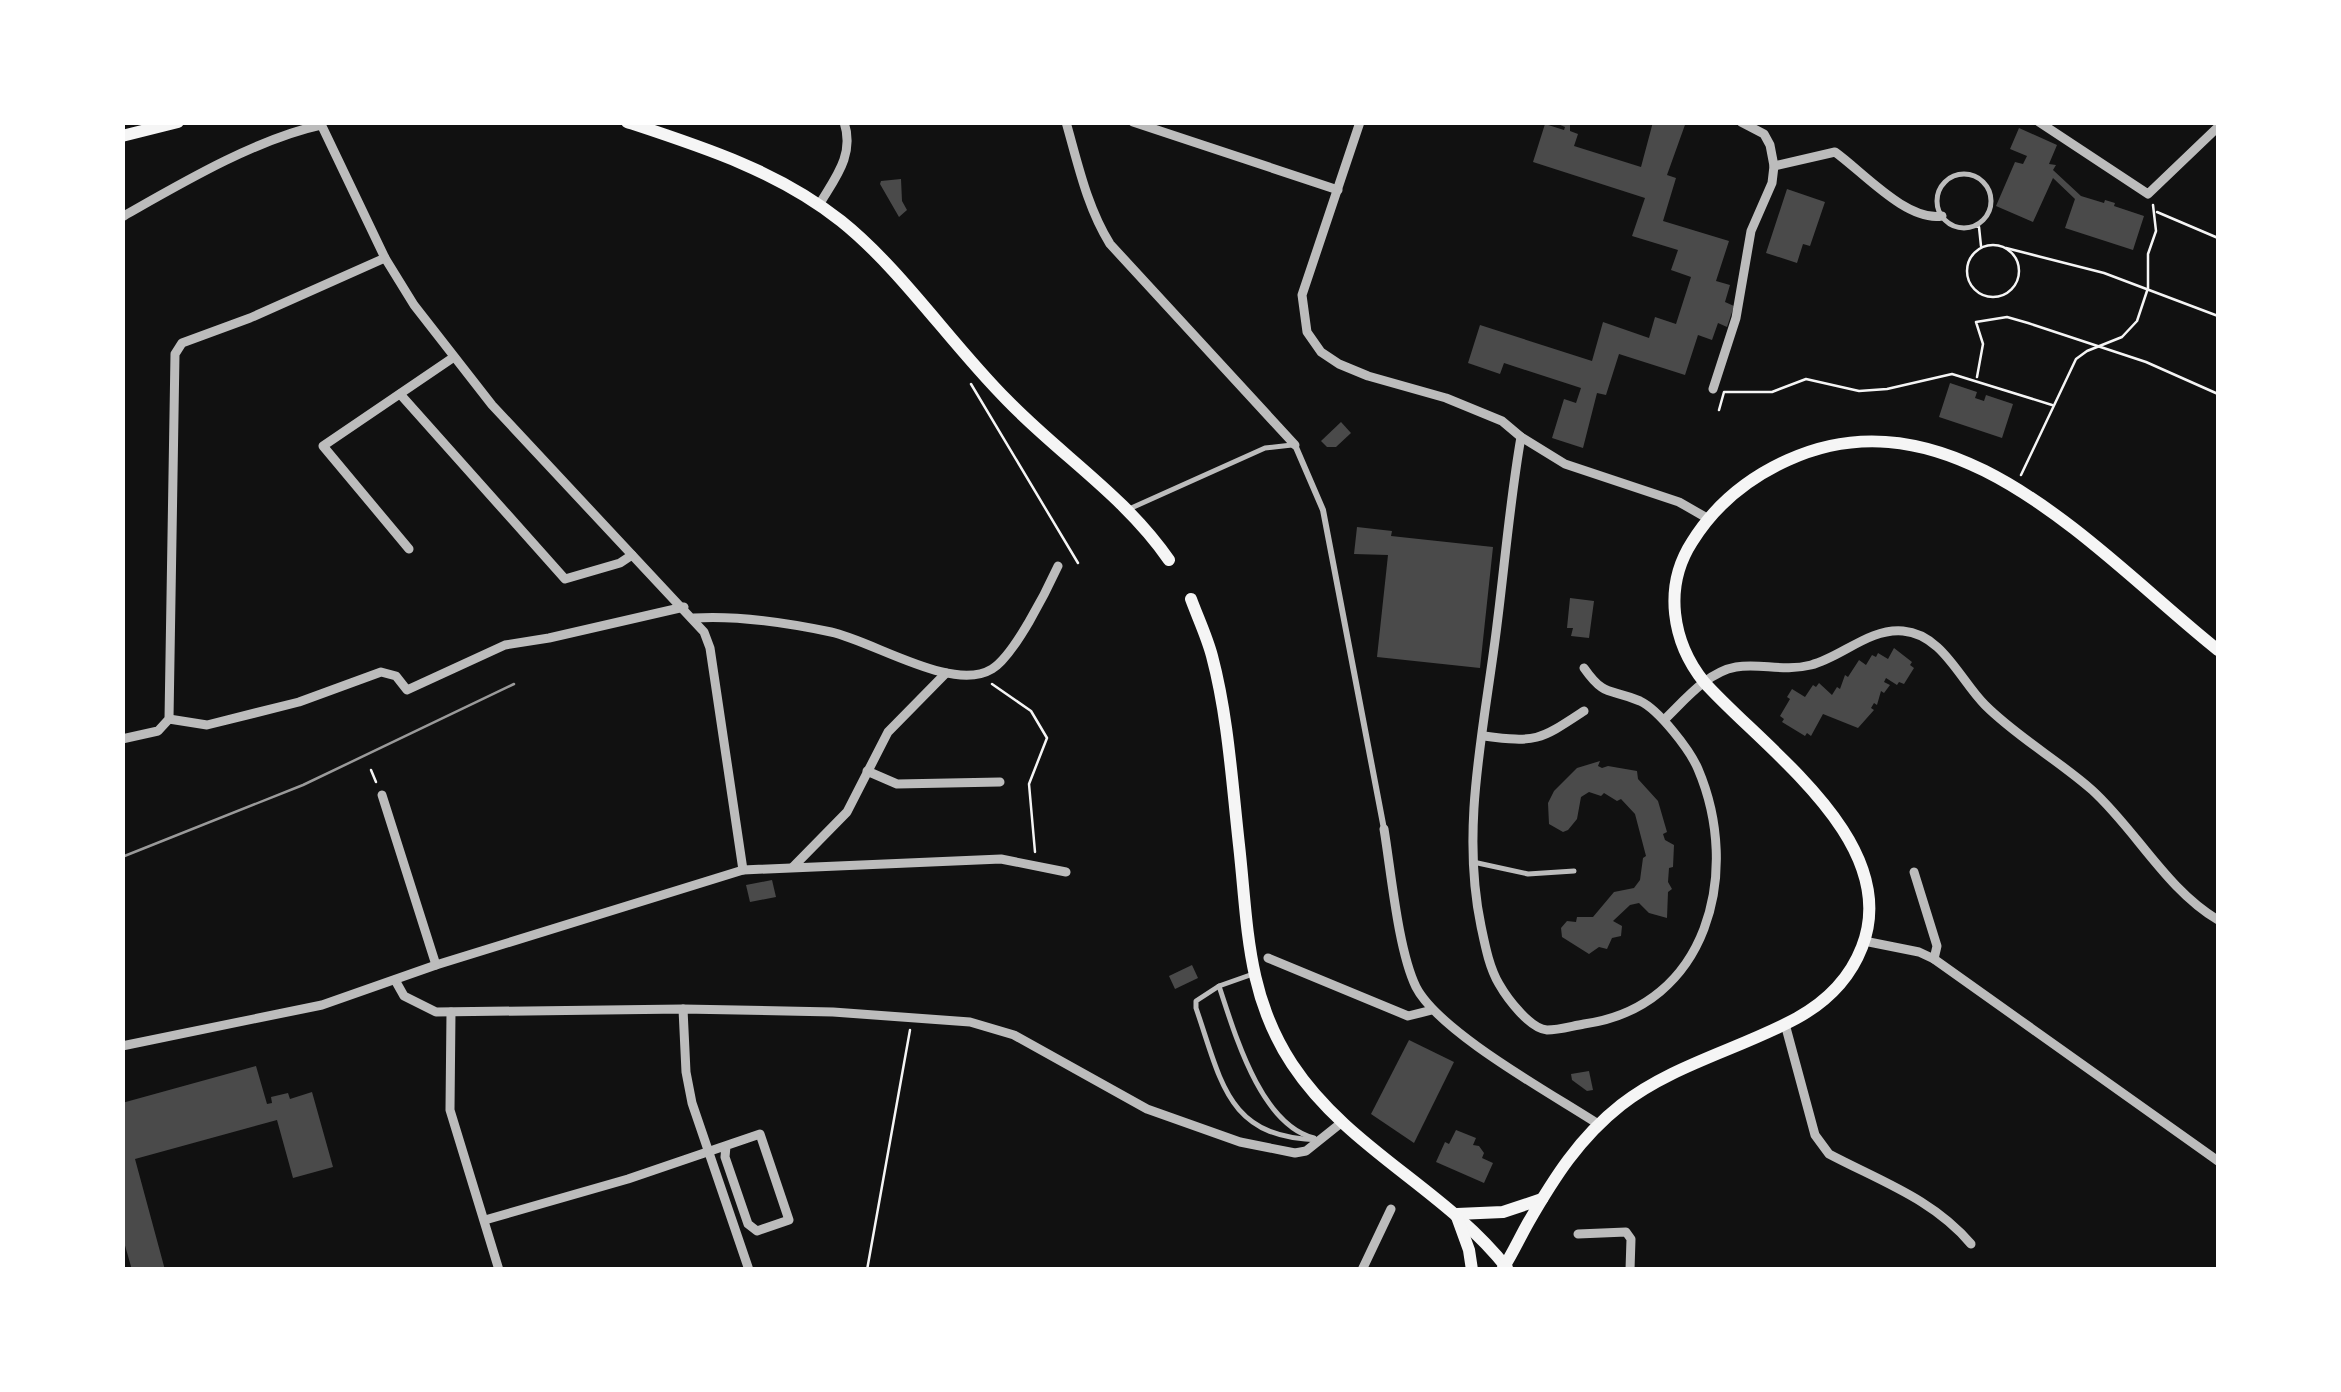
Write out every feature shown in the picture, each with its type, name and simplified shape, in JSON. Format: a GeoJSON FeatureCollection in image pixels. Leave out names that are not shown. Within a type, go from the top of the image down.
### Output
{"type":"FeatureCollection","features":[{"type":"Feature","properties":{"kind":"main road"},"geometry":{"type":"LineString","coordinates":[[122,136],[178,122]]}},
{"type":"Feature","properties":{"kind":"main road"},"geometry":{"type":"LineString","coordinates":[[627,122],[741,162],[820,205],[866,244],[1008,401],[1129,509],[1169,560]]}},
{"type":"Feature","properties":{"kind":"main road"},"geometry":{"type":"LineString","coordinates":[[1191,599],[1212,656],[1253,974],[1272,1030],[1292,1064],[1341,1124],[1457,1214],[1484,1239],[1505,1268],[1569,1155],[1598,1124],[1661,1080],[1817,1006],[1840,984],[1864,942],[1868,890],[1854,848],[1819,799],[1704,682],[1679,635],[1674,599],[1680,564],[1707,518],[1743,486],[1807,451],[1864,441],[1917,444],[1939,451],[2016,486],[2218,650]]}},
{"type":"Feature","properties":{"kind":"main road"},"geometry":{"type":"LineString","coordinates":[[1457,1214],[1503,1212],[1542,1198]]}},
{"type":"Feature","properties":{"kind":"main road"},"geometry":{"type":"LineString","coordinates":[[1457,1214],[1472,1270]]}},
{"type":"Feature","properties":{"kind":"street"},"geometry":{"type":"LineString","coordinates":[[820,205],[849,148],[844,122]]}},
{"type":"Feature","properties":{"kind":"street"},"geometry":{"type":"LineString","coordinates":[[1066,122],[1088,200],[1110,244],[1295,445],[1323,510],[1401,930],[1416,986],[1432,1010],[1455,1030],[1598,1124]]}},
{"type":"Feature","properties":{"kind":"street"},"geometry":{"type":"LineString","coordinates":[[1133,122],[1338,190]]}},
{"type":"Feature","properties":{"kind":"street"},"geometry":{"type":"LineString","coordinates":[[1360,122],[1302,296],[1304,318],[1314,343],[1339,364],[1446,398],[1502,421],[1520,437],[1565,464],[1679,502],[1707,518]]}},
{"type":"Feature","properties":{"kind":"street"},"geometry":{"type":"LineString","coordinates":[[1713,389],[1736,318],[1751,231],[1772,182],[1774,166],[1764,134],[1741,122]]}},
{"type":"Feature","properties":{"kind":"street"},"geometry":{"type":"LineString","coordinates":[[2038,122],[2148,194],[2218,127]]}},
{"type":"Feature","properties":{"kind":"street"},"geometry":{"type":"LineString","coordinates":[[122,217],[182,183],[295,130],[321,124],[384,258],[414,305],[492,405],[694,618],[710,648],[743,870]]}},
{"type":"Feature","properties":{"kind":"street"},"geometry":{"type":"LineString","coordinates":[[1774,166],[1835,152],[1898,203],[1918,213],[1942,216]]}},
{"type":"Feature","properties":{"kind":"street"},"geometry":{"type":"LineString","coordinates":[[122,739],[158,731],[168,719],[175,354],[182,343],[250,318],[384,258]]}},
{"type":"Feature","properties":{"kind":"street"},"geometry":{"type":"LineString","coordinates":[[409,550],[323,446],[454,357]]}},
{"type":"Feature","properties":{"kind":"street"},"geometry":{"type":"LineString","coordinates":[[400,394],[565,579],[620,564],[632,555]]}},
{"type":"Feature","properties":{"kind":"street"},"geometry":{"type":"LineString","coordinates":[[1520,437],[1508,511],[1470,861],[1484,940],[1499,985],[1543,1030],[1602,1022],[1644,1005],[1682,971],[1697,945],[1714,898],[1719,861],[1718,836],[1697,765],[1664,720],[1643,702],[1598,687],[1584,668]]}},
{"type":"Feature","properties":{"kind":"street"},"geometry":{"type":"LineString","coordinates":[[694,618],[734,617],[834,633],[946,673],[978,673],[994,668],[1018,637],[1040,606],[1058,566]]}},
{"type":"Feature","properties":{"kind":"street"},"geometry":{"type":"LineString","coordinates":[[168,719],[208,725],[299,702],[381,672],[396,676],[406,690],[505,645],[684,607]]}},
{"type":"Feature","properties":{"kind":"street"},"geometry":{"type":"LineString","coordinates":[[1664,720],[1704,682],[1723,671],[1738,666],[1775,670],[1815,664],[1887,632],[1918,634],[1944,653],[1984,704],[2090,789],[2188,896],[2218,920]]}},
{"type":"Feature","properties":{"kind":"street"},"geometry":{"type":"LineString","coordinates":[[794,868],[848,812],[888,732],[946,673]]}},
{"type":"Feature","properties":{"kind":"street"},"geometry":{"type":"LineString","coordinates":[[1484,736],[1539,740],[1584,711]]}},
{"type":"Feature","properties":{"kind":"street"},"geometry":{"type":"LineString","coordinates":[[866,772],[896,784],[1000,782]]}},
{"type":"Feature","properties":{"kind":"street"},"geometry":{"type":"LineString","coordinates":[[380,791],[436,965]]}},
{"type":"Feature","properties":{"kind":"street"},"geometry":{"type":"LineString","coordinates":[[122,1046],[322,1005],[436,965],[743,870],[1001,859],[1066,872]]}},
{"type":"Feature","properties":{"kind":"street"},"geometry":{"type":"LineString","coordinates":[[1914,872],[1937,946],[1934,959]]}},
{"type":"Feature","properties":{"kind":"street"},"geometry":{"type":"LineString","coordinates":[[1864,942],[1918,952],[1934,959],[2218,1161]]}},
{"type":"Feature","properties":{"kind":"street"},"geometry":{"type":"LineString","coordinates":[[1268,958],[1408,1016],[1432,1010]]}},
{"type":"Feature","properties":{"kind":"street"},"geometry":{"type":"LineString","coordinates":[[396,980],[404,996],[436,1012],[682,1009],[946,1019],[992,1027],[1046,1051],[1130,1100],[1240,1142],[1295,1153],[1306,1151],[1341,1124]]}},
{"type":"Feature","properties":{"kind":"street"},"geometry":{"type":"LineString","coordinates":[[682,1009],[692,1103],[749,1270]]}},
{"type":"Feature","properties":{"kind":"street"},"geometry":{"type":"LineString","coordinates":[[451,1012],[450,1110],[499,1270]]}},
{"type":"Feature","properties":{"kind":"street"},"geometry":{"type":"LineString","coordinates":[[1785,1024],[1821,1145],[1829,1154],[1910,1193],[1955,1225],[1971,1244]]}},
{"type":"Feature","properties":{"kind":"street"},"geometry":{"type":"LineString","coordinates":[[484,1220],[628,1179],[760,1134],[789,1220],[757,1231],[748,1224],[725,1157],[726,1146]]}},
{"type":"Feature","properties":{"kind":"street"},"geometry":{"type":"LineString","coordinates":[[1362,1270],[1391,1209]]}},
{"type":"Feature","properties":{"kind":"street"},"geometry":{"type":"LineString","coordinates":[[1578,1234],[1626,1232],[1630,1238],[1630,1270]]}},
{"type":"Feature","properties":{"kind":"lane"},"geometry":{"type":"LineString","coordinates":[[1971,174],[1985,183],[1992,199],[1988,215],[1974,226],[1954,226],[1942,216],[1937,201],[1942,186],[1954,176],[1971,174]]}},
{"type":"Feature","properties":{"kind":"lane"},"geometry":{"type":"LineString","coordinates":[[1129,509],[1265,448],[1295,445]]}},
{"type":"Feature","properties":{"kind":"lane"},"geometry":{"type":"LineString","coordinates":[[1470,861],[1528,874],[1574,872]]}},
{"type":"Feature","properties":{"kind":"lane"},"geometry":{"type":"LineString","coordinates":[[1253,974],[1200,996],[1196,1008],[1236,1108],[1253,1126],[1276,1136],[1322,1140]]}},
{"type":"Feature","properties":{"kind":"lane"},"geometry":{"type":"LineString","coordinates":[[1219,986],[1270,1108],[1299,1134],[1322,1140]]}},
{"type":"Feature","properties":{"kind":"path"},"geometry":{"type":"LineString","coordinates":[[2016,486],[2076,358],[2122,338],[2133,327],[2148,288],[2148,254],[2156,231],[2156,212],[2218,238]]}},
{"type":"Feature","properties":{"kind":"path"},"geometry":{"type":"LineString","coordinates":[[1974,226],[1979,227],[1981,248]]}},
{"type":"Feature","properties":{"kind":"path"},"geometry":{"type":"LineString","coordinates":[[2006,248],[2017,260],[2019,277],[2010,292],[1994,298],[1978,293],[1968,280],[1967,265],[1981,248],[1998,245],[2082,266],[2218,316]]}},
{"type":"Feature","properties":{"kind":"path"},"geometry":{"type":"LineString","coordinates":[[1976,380],[1983,344],[1976,322],[2007,317],[2166,370],[2218,394]]}},
{"type":"Feature","properties":{"kind":"path"},"geometry":{"type":"LineString","coordinates":[[1719,410],[1724,392],[1758,394],[1806,379],[1859,390],[1906,387],[1952,374],[2052,404]]}},
{"type":"Feature","properties":{"kind":"path"},"geometry":{"type":"LineString","coordinates":[[968,380],[1078,562]]}},
{"type":"Feature","properties":{"kind":"path"},"geometry":{"type":"LineString","coordinates":[[978,673],[1031,711],[1046,738],[1029,784],[1036,864]]}},
{"type":"Feature","properties":{"kind":"path"},"geometry":{"type":"LineString","coordinates":[[371,770],[380,791]]}},
{"type":"Feature","properties":{"kind":"path"},"geometry":{"type":"LineString","coordinates":[[867,1270],[910,1018]]}},
{"type":"Feature","properties":{"kind":"building"},"geometry":{"type":"Polygon","coordinates":[[[1553,122],[1570,122],[1570,131],[1578,134],[1574,146],[1641,167],[1653,122],[1686,122],[1667,175],[1676,178],[1663,221],[1729,241],[1716,281],[1730,285],[1725,302],[1734,306],[1727,327],[1718,323],[1712,340],[1698,335],[1685,375],[1619,354],[1606,395],[1597,393],[1583,448],[1552,438],[1564,399],[1576,403],[1581,388],[1504,363],[1500,374],[1468,363],[1480,325],[1592,361],[1603,322],[1649,338],[1655,317],[1676,324],[1691,277],[1671,270],[1678,250],[1632,236],[1645,198],[1533,162],[1545,124],[1564,130],[1565,127],[1553,122]]]}},
{"type":"Feature","properties":{"kind":"building"},"geometry":{"type":"Polygon","coordinates":[[[2019,128],[2057,145],[2049,164],[2056,165],[2053,170],[2081,196],[2115,203],[2114,206],[2144,216],[2133,250],[2065,228],[2075,199],[2053,178],[2033,222],[1996,206],[2015,162],[2023,164],[2027,156],[2010,149],[2019,128]]]}},
{"type":"Feature","properties":{"kind":"building"},"geometry":{"type":"Polygon","coordinates":[[[901,179],[902,201],[907,210],[899,217],[880,184],[901,179]]]}},
{"type":"Feature","properties":{"kind":"building"},"geometry":{"type":"Polygon","coordinates":[[[1787,189],[1825,202],[1810,246],[1803,244],[1797,263],[1766,253],[1787,189]]]}},
{"type":"Feature","properties":{"kind":"building"},"geometry":{"type":"Polygon","coordinates":[[[1950,383],[1977,392],[1975,398],[1984,401],[1986,395],[2013,404],[2002,438],[1939,417],[1950,383]]]}},
{"type":"Feature","properties":{"kind":"building"},"geometry":{"type":"Polygon","coordinates":[[[1341,422],[1351,433],[1336,447],[1327,447],[1321,441],[1341,422]]]}},
{"type":"Feature","properties":{"kind":"building"},"geometry":{"type":"Polygon","coordinates":[[[1357,527],[1392,531],[1391,536],[1493,547],[1480,668],[1377,657],[1388,555],[1354,554],[1357,527]]]}},
{"type":"Feature","properties":{"kind":"building"},"geometry":{"type":"Polygon","coordinates":[[[1570,598],[1594,601],[1589,638],[1571,636],[1573,628],[1567,628],[1570,598]]]}},
{"type":"Feature","properties":{"kind":"building"},"geometry":{"type":"Polygon","coordinates":[[[1894,648],[1914,668],[1904,684],[1897,685],[1886,678],[1884,682],[1890,685],[1884,693],[1881,691],[1877,705],[1874,703],[1871,708],[1874,710],[1858,728],[1823,714],[1811,736],[1805,736],[1782,722],[1780,716],[1792,689],[1805,697],[1819,683],[1832,695],[1859,660],[1866,665],[1878,653],[1888,659],[1894,648]]]}},
{"type":"Feature","properties":{"kind":"building"},"geometry":{"type":"Polygon","coordinates":[[[1600,761],[1598,766],[1602,768],[1637,771],[1638,779],[1658,801],[1667,832],[1663,834],[1665,840],[1674,845],[1668,882],[1672,889],[1668,892],[1667,918],[1649,913],[1639,903],[1630,905],[1613,921],[1622,926],[1621,936],[1612,938],[1607,949],[1599,947],[1589,954],[1562,937],[1561,928],[1567,921],[1576,922],[1577,917],[1593,917],[1614,892],[1634,888],[1646,856],[1635,814],[1621,799],[1617,801],[1604,793],[1601,796],[1589,792],[1581,797],[1577,819],[1568,830],[1563,832],[1549,824],[1548,803],[1554,791],[1577,768],[1600,761]]]}},
{"type":"Feature","properties":{"kind":"building"},"geometry":{"type":"Polygon","coordinates":[[[772,880],[776,897],[750,902],[746,885],[772,880]]]}},
{"type":"Feature","properties":{"kind":"building"},"geometry":{"type":"Polygon","coordinates":[[[1192,965],[1198,978],[1175,989],[1169,976],[1192,965]]]}},
{"type":"Feature","properties":{"kind":"building"},"geometry":{"type":"Polygon","coordinates":[[[1409,1040],[1454,1062],[1414,1143],[1371,1114],[1409,1040]]]}},
{"type":"Feature","properties":{"kind":"building"},"geometry":{"type":"Polygon","coordinates":[[[256,1066],[267,1104],[272,1103],[271,1097],[288,1093],[290,1099],[312,1092],[333,1167],[293,1178],[277,1120],[135,1159],[165,1270],[132,1270],[122,1235],[122,1103],[256,1066]]]}},
{"type":"Feature","properties":{"kind":"building"},"geometry":{"type":"Polygon","coordinates":[[[1589,1071],[1593,1090],[1587,1091],[1572,1080],[1571,1074],[1589,1071]]]}},
{"type":"Feature","properties":{"kind":"building"},"geometry":{"type":"Polygon","coordinates":[[[1456,1130],[1476,1138],[1473,1145],[1484,1153],[1482,1158],[1493,1163],[1484,1183],[1436,1162],[1456,1130]]]}},
{"type":"Feature","properties":{"kind":"tram line"},"geometry":{"type":"LineString","coordinates":[[122,857],[303,785],[514,684]]}}]}
